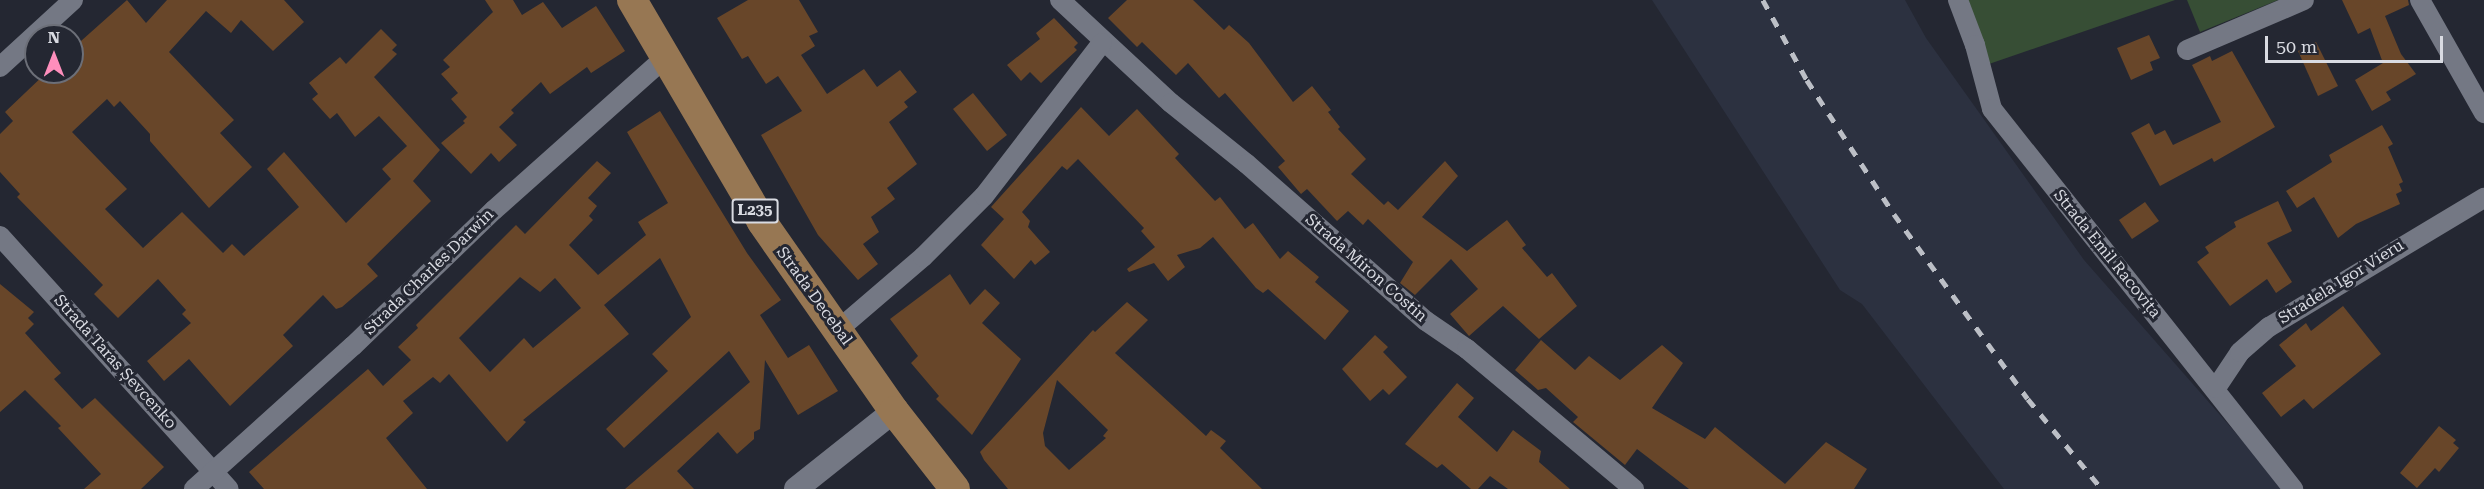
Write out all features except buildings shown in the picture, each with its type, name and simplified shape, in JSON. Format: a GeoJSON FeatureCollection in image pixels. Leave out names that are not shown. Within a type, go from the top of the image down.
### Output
{"type":"FeatureCollection","features":[{"type":"Feature","properties":{"kind":"main road","name":"Strada Decebal"},"geometry":{"type":"LineString","coordinates":[[632,0],[762,222],[839,329],[894,411],[955,489]]}},
{"type":"Feature","properties":{"kind":"street"},"geometry":{"type":"LineString","coordinates":[[0,67],[73,0]]}},
{"type":"Feature","properties":{"kind":"street","name":"Strada Miron Costin"},"geometry":{"type":"LineString","coordinates":[[1060,0],[1102,43],[1426,321],[1467,349],[1634,489]]}},
{"type":"Feature","properties":{"kind":"street","name":"Strada Emil Racovița"},"geometry":{"type":"LineString","coordinates":[[1958,0],[1976,45],[1992,110],[2216,388],[2293,489]]}},
{"type":"Feature","properties":{"kind":"street"},"geometry":{"type":"LineString","coordinates":[[2187,51],[2304,0]]}},
{"type":"Feature","properties":{"kind":"street"},"geometry":{"type":"LineString","coordinates":[[2420,0],[2484,113]]}},
{"type":"Feature","properties":{"kind":"street"},"geometry":{"type":"LineString","coordinates":[[839,329],[923,257],[984,196],[1102,43]]}},
{"type":"Feature","properties":{"kind":"street","name":"Strada Charles Darwin"},"geometry":{"type":"LineString","coordinates":[[194,489],[353,346],[494,210],[666,57]]}},
{"type":"Feature","properties":{"kind":"street","name":"Stradela Igor Vieru"},"geometry":{"type":"LineString","coordinates":[[2216,388],[2240,352],[2269,327],[2484,198]]}},
{"type":"Feature","properties":{"kind":"street","name":"Strada Taras Șevcenko"},"geometry":{"type":"LineString","coordinates":[[0,236],[229,489]]}},
{"type":"Feature","properties":{"kind":"street"},"geometry":{"type":"LineString","coordinates":[[796,489],[894,411]]}},
{"type":"Feature","properties":{"kind":"shaded area"},"geometry":{"type":"Polygon","coordinates":[[[1652,0],[1905,0],[1926,38],[2084,260],[2285,489],[2004,489],[1862,304],[1840,290],[1652,0]]]}},
{"type":"Feature","properties":{"kind":"green space"},"geometry":{"type":"Polygon","coordinates":[[[1964,0],[2175,0],[1989,64],[1964,0]]]}},
{"type":"Feature","properties":{"kind":"green space"},"geometry":{"type":"Polygon","coordinates":[[[2187,0],[2278,0],[2200,32],[2187,0]]]}},
{"type":"Feature","properties":{"kind":"railway"},"geometry":{"type":"LineString","coordinates":[[1763,0],[1807,80],[1894,214],[2028,399],[2102,489]]}}]}
